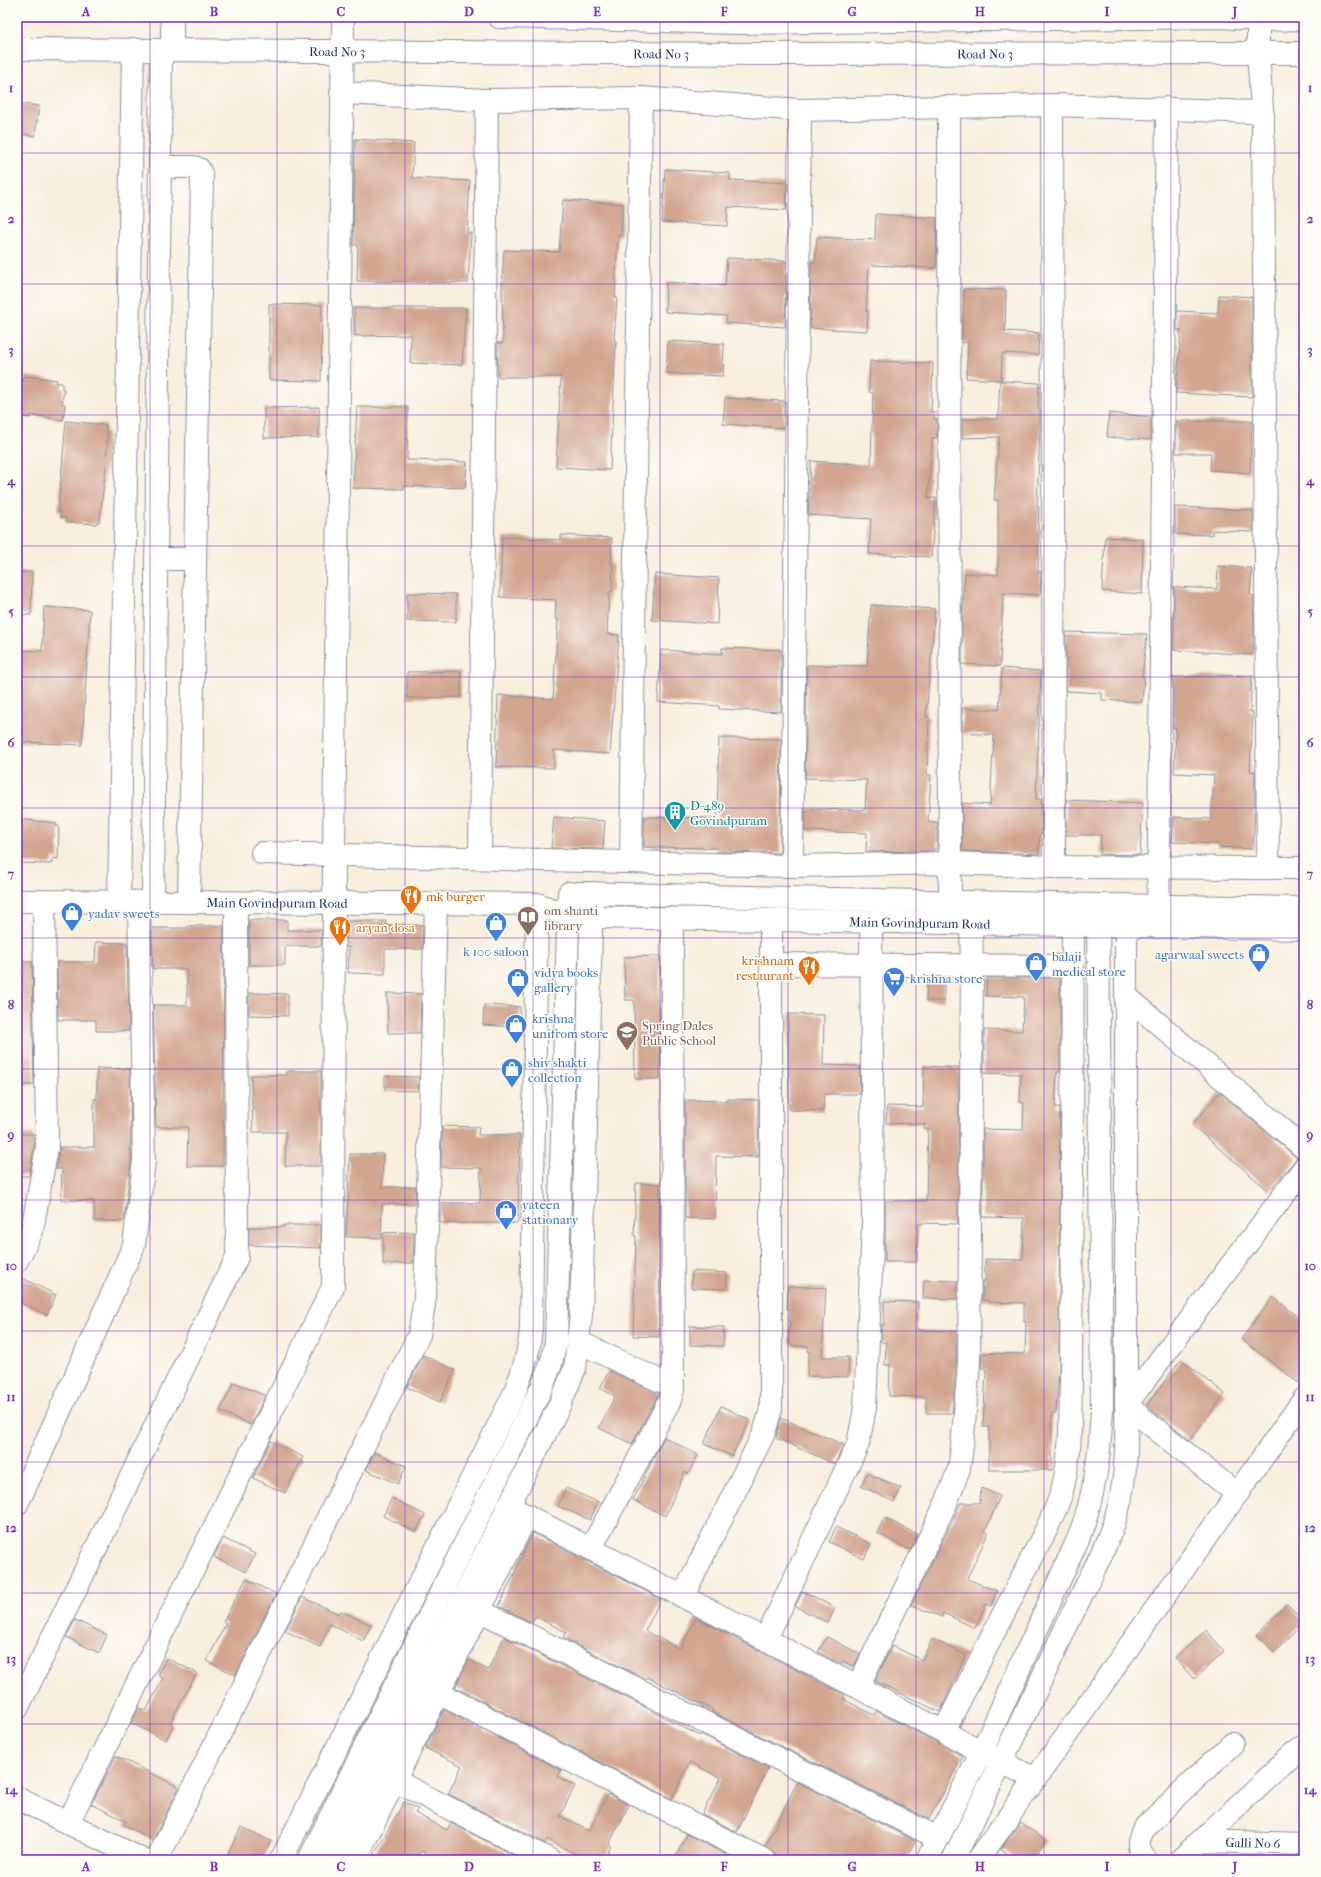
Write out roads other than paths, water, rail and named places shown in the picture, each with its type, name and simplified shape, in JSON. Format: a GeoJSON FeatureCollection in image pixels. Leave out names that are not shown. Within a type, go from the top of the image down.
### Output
{"type":"FeatureCollection","features":[{"type":"Feature","properties":{"kind":"street"},"geometry":{"type":"LineString","coordinates":[[137,902],[155,705],[160,167],[167,50],[172,17]]}},
{"type":"Feature","properties":{"kind":"street"},"geometry":{"type":"LineString","coordinates":[[68,1823],[333,1287],[334,855],[341,51],[343,17]]}},
{"type":"Feature","properties":{"kind":"street"},"geometry":{"type":"LineString","coordinates":[[499,17],[738,23],[1054,18],[1222,17],[1258,20],[1304,19]]}},
{"type":"Feature","properties":{"kind":"street"},"geometry":{"type":"LineString","coordinates":[[1050,53],[1054,18]]}},
{"type":"Feature","properties":{"kind":"street"},"geometry":{"type":"LineString","coordinates":[[1258,20],[1258,53],[1263,115],[1268,868]]}},
{"type":"Feature","properties":{"kind":"street","name":"Road No 3"},"geometry":{"type":"LineString","coordinates":[[17,49],[754,54],[1304,53]]}},
{"type":"Feature","properties":{"kind":"street"},"geometry":{"type":"LineString","coordinates":[[17,1504],[41,1455],[134,1245],[144,1161],[137,902],[122,706],[133,49]]}},
{"type":"Feature","properties":{"kind":"street"},"geometry":{"type":"LineString","coordinates":[[341,92],[487,100],[641,98],[800,110],[1052,105],[1255,112],[1263,115]]}},
{"type":"Feature","properties":{"kind":"street"},"geometry":{"type":"LineString","coordinates":[[631,861],[641,98]]}},
{"type":"Feature","properties":{"kind":"street"},"geometry":{"type":"LineString","coordinates":[[480,858],[487,100]]}},
{"type":"Feature","properties":{"kind":"street"},"geometry":{"type":"LineString","coordinates":[[1052,105],[1054,867]]}},
{"type":"Feature","properties":{"kind":"street"},"geometry":{"type":"LineString","coordinates":[[949,108],[950,902]]}},
{"type":"Feature","properties":{"kind":"street"},"geometry":{"type":"LineString","coordinates":[[1158,927],[1160,866],[1167,108]]}},
{"type":"Feature","properties":{"kind":"street"},"geometry":{"type":"LineString","coordinates":[[792,866],[800,110]]}},
{"type":"Feature","properties":{"kind":"street"},"geometry":{"type":"LineString","coordinates":[[160,167],[194,167],[199,169],[202,176],[189,902]]}},
{"type":"Feature","properties":{"kind":"street"},"geometry":{"type":"LineString","coordinates":[[156,559],[195,559]]}},
{"type":"Feature","properties":{"kind":"street"},"geometry":{"type":"LineString","coordinates":[[122,706],[155,705]]}},
{"type":"Feature","properties":{"kind":"street"},"geometry":{"type":"LineString","coordinates":[[262,853],[792,866],[951,863],[1054,867],[1160,866],[1304,868]]}},
{"type":"Feature","properties":{"kind":"street"},"geometry":{"type":"LineString","coordinates":[[309,1860],[542,1387],[551,1364],[556,1342],[569,893]]}},
{"type":"Feature","properties":{"kind":"street","name":"Main Govindpuram Road"},"geometry":{"type":"LineString","coordinates":[[17,901],[537,904],[569,893],[592,893],[1126,906],[1304,908]]}},
{"type":"Feature","properties":{"kind":"street"},"geometry":{"type":"LineString","coordinates":[[355,1860],[479,1610],[517,1510],[575,1368],[579,1342],[592,893]]}},
{"type":"Feature","properties":{"kind":"street"},"geometry":{"type":"LineString","coordinates":[[17,1261],[32,1231],[47,1147],[44,902]]}},
{"type":"Feature","properties":{"kind":"street"},"geometry":{"type":"LineString","coordinates":[[17,1709],[236,1257],[236,902]]}},
{"type":"Feature","properties":{"kind":"street"},"geometry":{"type":"LineString","coordinates":[[157,1860],[418,1335],[425,1298],[436,904]]}},
{"type":"Feature","properties":{"kind":"street"},"geometry":{"type":"LineString","coordinates":[[280,1860],[514,1394],[530,1346],[537,904]]}},
{"type":"Feature","properties":{"kind":"street","name":"Main Govindpuram Road"},"geometry":{"type":"LineString","coordinates":[[537,904],[569,916],[592,917],[1098,927],[1304,929]]}},
{"type":"Feature","properties":{"kind":"street"},"geometry":{"type":"LineString","coordinates":[[927,1860],[982,1751],[1078,1539],[1091,1504],[1097,1471],[1102,1408],[1098,905]]}},
{"type":"Feature","properties":{"kind":"street"},"geometry":{"type":"LineString","coordinates":[[953,1860],[1002,1761],[1113,1523],[1122,1485],[1126,1405],[1126,906]]}},
{"type":"Feature","properties":{"kind":"street"},"geometry":{"type":"LineString","coordinates":[[590,1548],[670,1400],[673,1390],[672,919]]}},
{"type":"Feature","properties":{"kind":"street"},"geometry":{"type":"LineString","coordinates":[[683,1596],[764,1433],[771,1409],[771,921]]}},
{"type":"Feature","properties":{"kind":"street"},"geometry":{"type":"LineString","coordinates":[[766,1639],[858,1444],[865,1408],[873,1224],[870,923]]}},
{"type":"Feature","properties":{"kind":"street"},"geometry":{"type":"LineString","coordinates":[[858,1687],[946,1503],[959,1469],[970,1364],[971,924]]}},
{"type":"Feature","properties":{"kind":"street"},"geometry":{"type":"LineString","coordinates":[[944,1731],[1048,1526],[1060,1498],[1065,1477],[1070,1428],[1071,1380],[1073,926]]}},
{"type":"Feature","properties":{"kind":"street"},"geometry":{"type":"LineString","coordinates":[[771,964],[1072,966]]}},
{"type":"Feature","properties":{"kind":"street"},"geometry":{"type":"LineString","coordinates":[[1126,996],[1304,1148]]}},
{"type":"Feature","properties":{"kind":"street"},"geometry":{"type":"LineString","coordinates":[[1126,1405],[1304,1168]]}},
{"type":"Feature","properties":{"kind":"street"},"geometry":{"type":"LineString","coordinates":[[579,1342],[660,1381]]}},
{"type":"Feature","properties":{"kind":"street"},"geometry":{"type":"LineString","coordinates":[[978,1860],[1304,1399]]}},
{"type":"Feature","properties":{"kind":"street"},"geometry":{"type":"LineString","coordinates":[[1126,1405],[1237,1494]]}},
{"type":"Feature","properties":{"kind":"street"},"geometry":{"type":"LineString","coordinates":[[517,1510],[1035,1779]]}},
{"type":"Feature","properties":{"kind":"street"},"geometry":{"type":"LineString","coordinates":[[331,1860],[460,1601],[517,1510]]}},
{"type":"Feature","properties":{"kind":"street"},"geometry":{"type":"LineString","coordinates":[[460,1601],[938,1838]]}},
{"type":"Feature","properties":{"kind":"street"},"geometry":{"type":"LineString","coordinates":[[419,1683],[764,1860]]}},
{"type":"Feature","properties":{"kind":"street"},"geometry":{"type":"LineString","coordinates":[[1146,1860],[1140,1854],[1138,1843],[1146,1826],[1232,1744]]}},
{"type":"Feature","properties":{"kind":"street"},"geometry":{"type":"LineString","coordinates":[[1180,1860],[1304,1746]]}},
{"type":"Feature","properties":{"kind":"street"},"geometry":{"type":"LineString","coordinates":[[375,1771],[550,1860]]}},
{"type":"Feature","properties":{"kind":"street"},"geometry":{"type":"LineString","coordinates":[[17,1798],[143,1860]]}},
{"type":"Feature","properties":{"kind":"street","name":"Galli No 6"},"geometry":{"type":"LineString","coordinates":[[1202,1841],[1304,1844]]}},
{"type":"Feature","properties":{"kind":"place","name":"D-489 Govindpuram"},"geometry":{"type":"Point","coordinates":[675,832]}},
{"type":"Feature","properties":{"kind":"place","name":"mk burger"},"geometry":{"type":"Point","coordinates":[411,916]}},
{"type":"Feature","properties":{"kind":"place","name":"yadav sweets"},"geometry":{"type":"Point","coordinates":[72,932]}},
{"type":"Feature","properties":{"kind":"place","name":"om shanti library"},"geometry":{"type":"Point","coordinates":[528,936]}},
{"type":"Feature","properties":{"kind":"place","name":"k 100 saloon"},"geometry":{"type":"Point","coordinates":[496,942]}},
{"type":"Feature","properties":{"kind":"place","name":"aryan dosa"},"geometry":{"type":"Point","coordinates":[340,946]}},
{"type":"Feature","properties":{"kind":"place","name":"agarwaal sweets"},"geometry":{"type":"Point","coordinates":[1259,974]}},
{"type":"Feature","properties":{"kind":"place","name":"balaji medical store"},"geometry":{"type":"Point","coordinates":[1036,982]}},
{"type":"Feature","properties":{"kind":"place","name":"krishnam restaurant"},"geometry":{"type":"Point","coordinates":[809,986]}},
{"type":"Feature","properties":{"kind":"place","name":"vidya books gallery"},"geometry":{"type":"Point","coordinates":[518,998]}},
{"type":"Feature","properties":{"kind":"place","name":"krishna store"},"geometry":{"type":"Point","coordinates":[894,998]}},
{"type":"Feature","properties":{"kind":"place","name":"krishna unifrom store"},"geometry":{"type":"Point","coordinates":[516,1044]}},
{"type":"Feature","properties":{"kind":"place","name":"Spring Dales Public School"},"geometry":{"type":"Point","coordinates":[627,1052]}},
{"type":"Feature","properties":{"kind":"place","name":"shiv shakti collection"},"geometry":{"type":"Point","coordinates":[512,1088]}},
{"type":"Feature","properties":{"kind":"place","name":"yateen stationary"},"geometry":{"type":"Point","coordinates":[506,1230]}}]}
